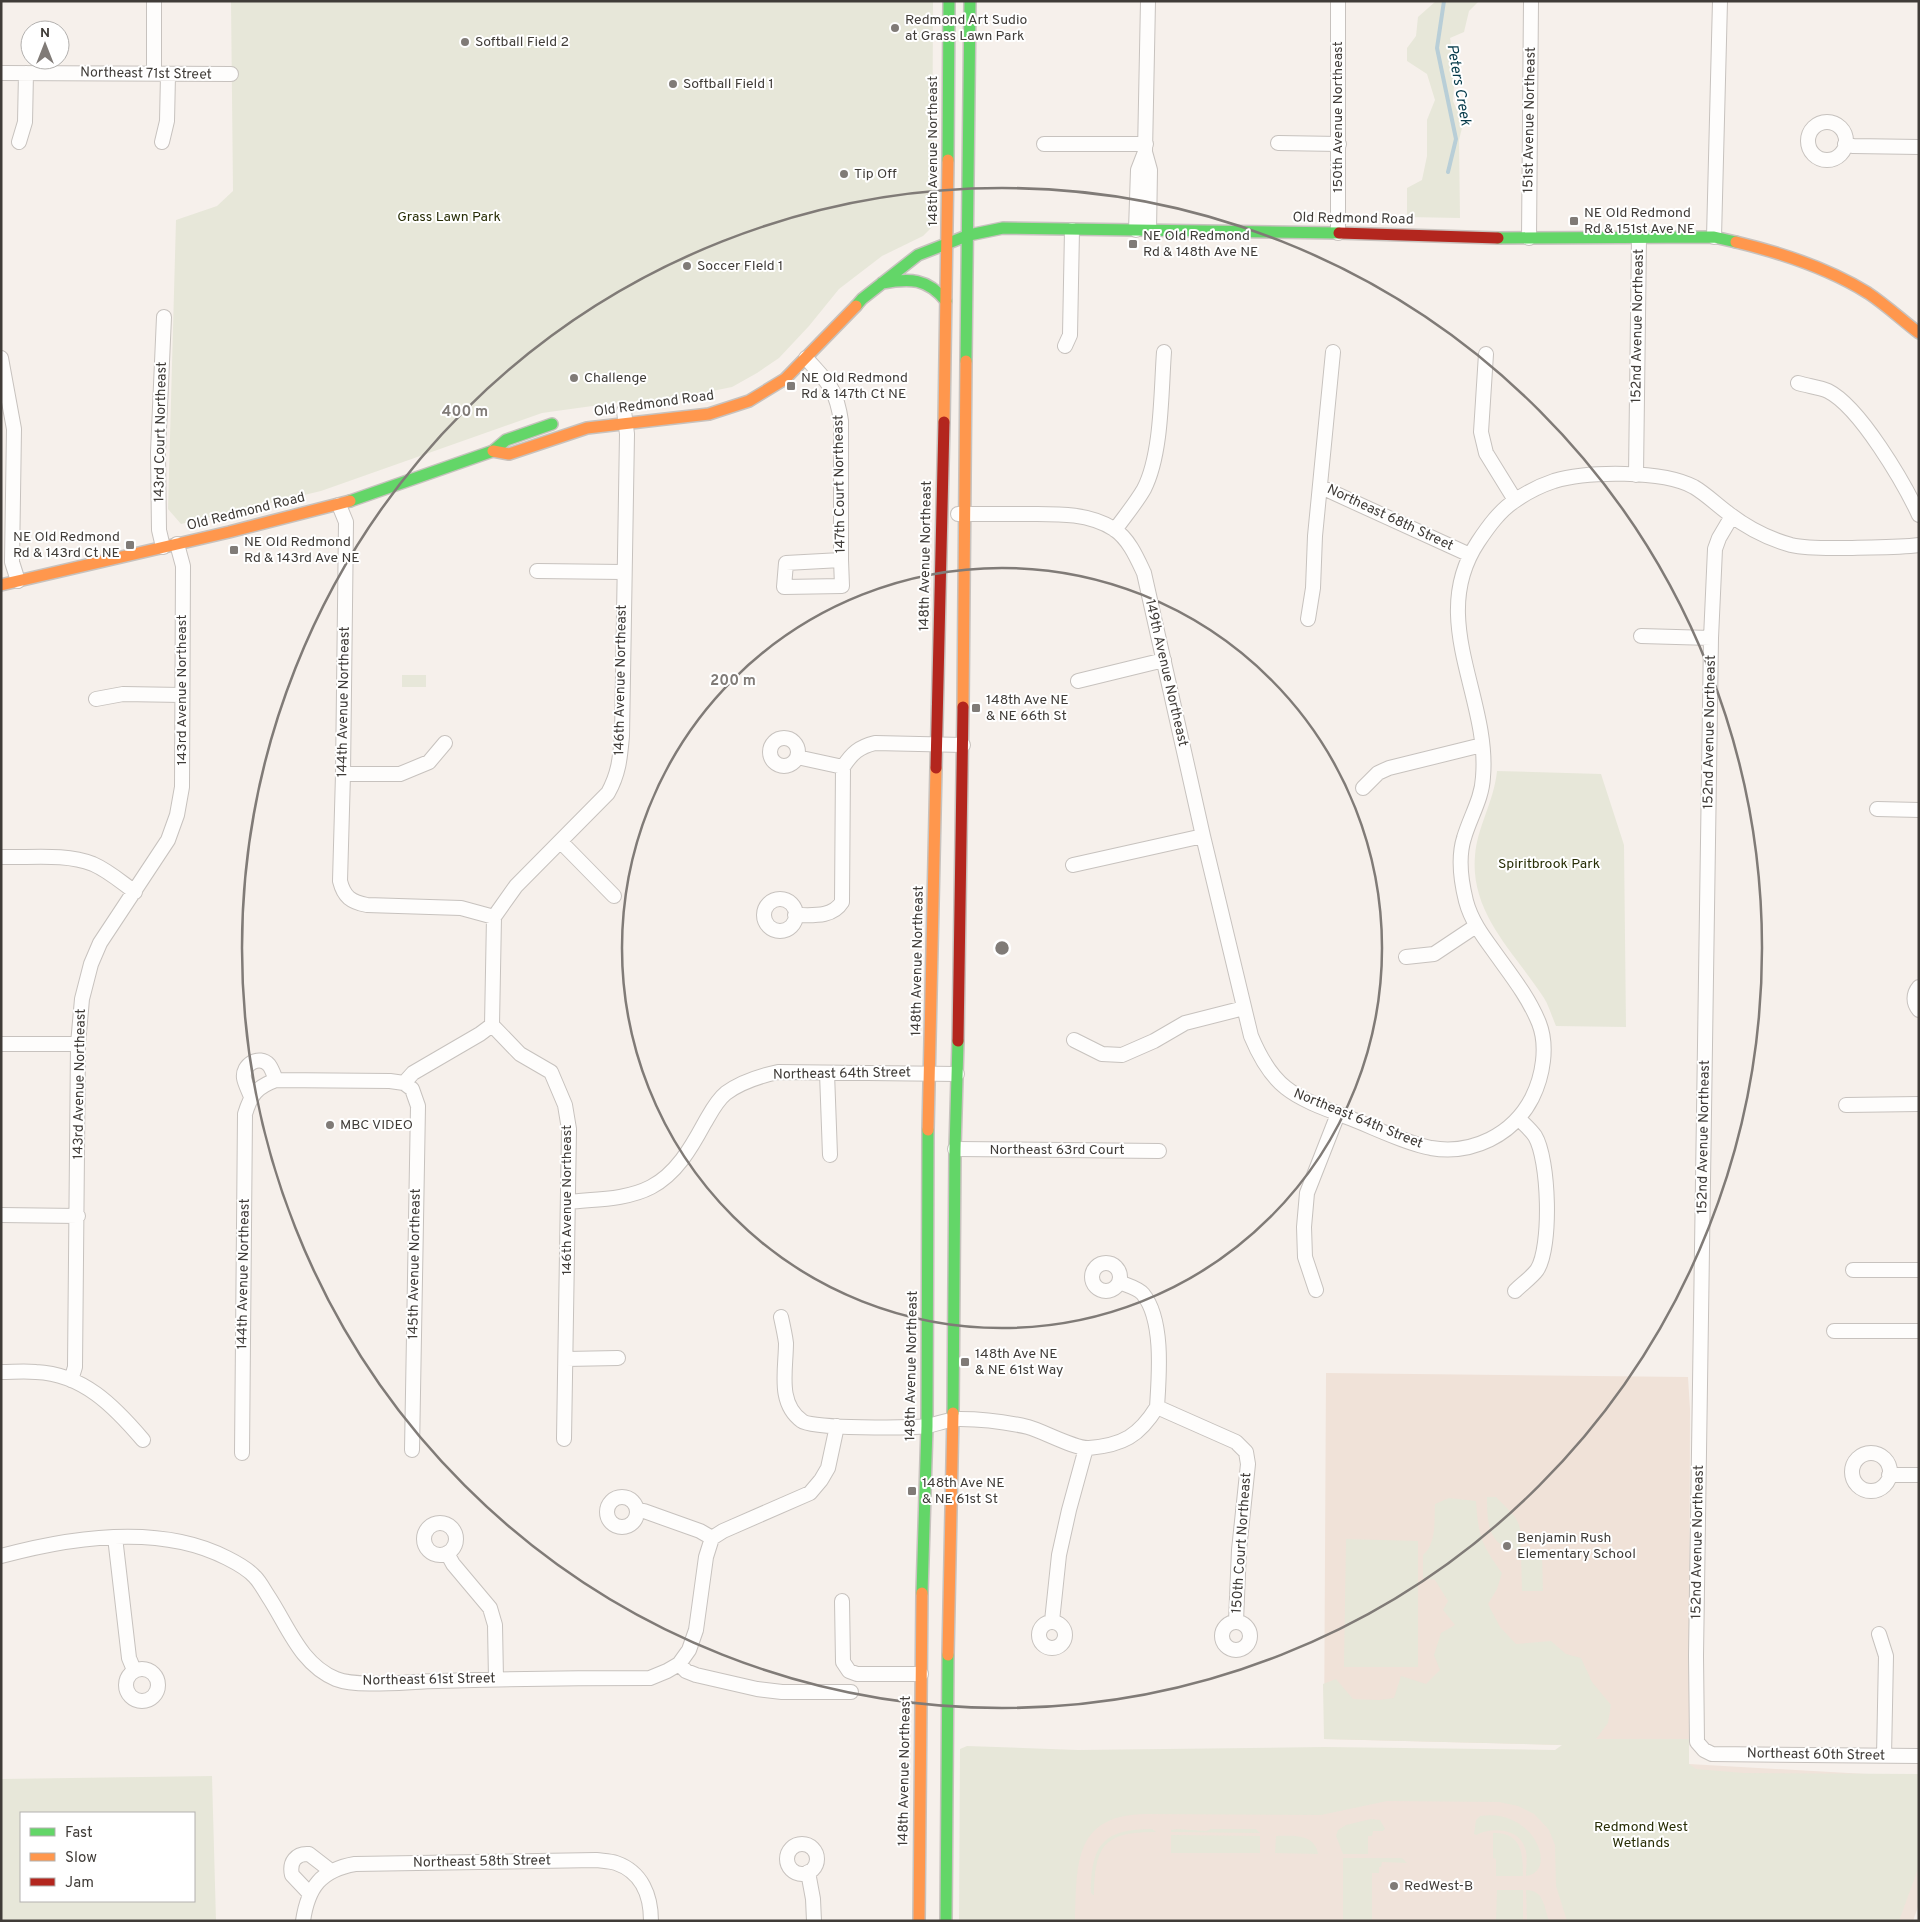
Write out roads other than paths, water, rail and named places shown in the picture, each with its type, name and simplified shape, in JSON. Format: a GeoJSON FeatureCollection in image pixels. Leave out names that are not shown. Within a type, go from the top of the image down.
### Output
{"type":"FeatureCollection","features":[{"type":"Feature","properties":{"kind":"main road","name":"148th Avenue Northeast"},"geometry":{"type":"LineString","coordinates":[[919,1921],[927,1426],[928,1160],[948,243],[949,1]]}},
{"type":"Feature","properties":{"kind":"main road"},"geometry":{"type":"LineString","coordinates":[[946,1921],[955,1149],[966,514],[970,1]]}},
{"type":"Feature","properties":{"kind":"main road","name":"Old Redmond Road"},"geometry":{"type":"LineString","coordinates":[[493,451],[509,454],[625,414],[709,414],[749,400],[780,383],[862,299],[918,255],[969,235],[1003,228],[1529,238],[1714,237],[1761,248],[1814,266],[1841,278],[1869,294],[1919,333]]}},
{"type":"Feature","properties":{"kind":"main road"},"geometry":{"type":"LineString","coordinates":[[880,284],[900,280],[915,280],[934,288],[946,301]]}},
{"type":"Feature","properties":{"kind":"main road","name":"Old Redmond Road"},"geometry":{"type":"LineString","coordinates":[[773,372],[806,358]]}},
{"type":"Feature","properties":{"kind":"main road","name":"Old Redmond Road"},"geometry":{"type":"LineString","coordinates":[[664,408],[692,404]]}},
{"type":"Feature","properties":{"kind":"main road","name":"Old Redmond Road"},"geometry":{"type":"LineString","coordinates":[[1,584],[339,505],[493,451],[506,440],[563,421]]}},
{"type":"Feature","properties":{"kind":"street"},"geometry":{"type":"LineString","coordinates":[[154,1],[167,121],[162,142]]}},
{"type":"Feature","properties":{"kind":"street"},"geometry":{"type":"LineString","coordinates":[[1143,230],[1138,170],[1146,148],[1148,1]]}},
{"type":"Feature","properties":{"kind":"street","name":"150th Avenue Northeast"},"geometry":{"type":"LineString","coordinates":[[1338,1],[1337,73],[1340,144],[1338,233]]}},
{"type":"Feature","properties":{"kind":"street","name":"151st Avenue Northeast"},"geometry":{"type":"LineString","coordinates":[[1529,238],[1531,1]]}},
{"type":"Feature","properties":{"kind":"street"},"geometry":{"type":"LineString","coordinates":[[1714,237],[1720,1]]}},
{"type":"Feature","properties":{"kind":"street","name":"Northeast 71st Street"},"geometry":{"type":"LineString","coordinates":[[1,73],[231,74]]}},
{"type":"Feature","properties":{"kind":"street"},"geometry":{"type":"LineString","coordinates":[[19,142],[25,122],[26,73]]}},
{"type":"Feature","properties":{"kind":"street"},"geometry":{"type":"LineString","coordinates":[[1278,143],[1340,144]]}},
{"type":"Feature","properties":{"kind":"street"},"geometry":{"type":"LineString","coordinates":[[1044,144],[1146,148]]}},
{"type":"Feature","properties":{"kind":"street"},"geometry":{"type":"LineString","coordinates":[[1845,144],[1853,146],[1919,147]]}},
{"type":"Feature","properties":{"kind":"street"},"geometry":{"type":"LineString","coordinates":[[1065,346],[1070,335],[1072,230]]}},
{"type":"Feature","properties":{"kind":"street","name":"152nd Avenue Northeast"},"geometry":{"type":"LineString","coordinates":[[1636,475],[1639,238]]}},
{"type":"Feature","properties":{"kind":"street","name":"143rd Court Northeast"},"geometry":{"type":"LineString","coordinates":[[163,547],[159,530],[158,452],[164,317]]}},
{"type":"Feature","properties":{"kind":"street"},"geometry":{"type":"LineString","coordinates":[[942,513],[1072,515],[1098,521],[1115,530],[1144,488],[1153,461],[1164,352]]}},
{"type":"Feature","properties":{"kind":"street"},"geometry":{"type":"LineString","coordinates":[[1308,619],[1313,588],[1315,536],[1333,352]]}},
{"type":"Feature","properties":{"kind":"street"},"geometry":{"type":"LineString","coordinates":[[1486,354],[1481,432],[1486,453],[1494,469],[1515,500]]}},
{"type":"Feature","properties":{"kind":"street"},"geometry":{"type":"LineString","coordinates":[[1,358],[14,430],[12,562],[18,581]]}},
{"type":"Feature","properties":{"kind":"street","name":"147th Court Northeast"},"geometry":{"type":"LineString","coordinates":[[806,358],[831,386],[838,402],[841,421],[841,560]]}},
{"type":"Feature","properties":{"kind":"street"},"geometry":{"type":"LineString","coordinates":[[1798,383],[1828,391],[1848,406],[1870,433],[1895,471],[1919,515]]}},
{"type":"Feature","properties":{"kind":"street","name":"146th Avenue Northeast"},"geometry":{"type":"LineString","coordinates":[[494,917],[516,886],[608,793],[616,778],[622,736],[623,572],[627,434],[625,414]]}},
{"type":"Feature","properties":{"kind":"street","name":"Northeast 68th Street"},"geometry":{"type":"LineString","coordinates":[[1321,487],[1470,555],[1491,523],[1515,500],[1552,482],[1582,475],[1658,476],[1682,482],[1695,488],[1732,516],[1761,533],[1790,545],[1816,548],[1902,547],[1919,545]]}},
{"type":"Feature","properties":{"kind":"street","name":"144th Avenue Northeast"},"geometry":{"type":"LineString","coordinates":[[339,505],[346,522],[340,881],[343,891],[348,899],[367,905],[461,908],[494,917]]}},
{"type":"Feature","properties":{"kind":"street","name":"152nd Avenue Northeast"},"geometry":{"type":"LineString","coordinates":[[1712,1754],[1704,1750],[1697,1742],[1696,1674],[1711,638],[1715,550],[1719,538],[1732,516]]}},
{"type":"Feature","properties":{"kind":"street","name":"149th Avenue Northeast"},"geometry":{"type":"LineString","coordinates":[[1115,530],[1135,553],[1144,573],[1244,1008]]}},
{"type":"Feature","properties":{"kind":"street","name":"143rd Avenue Northeast"},"geometry":{"type":"LineString","coordinates":[[71,1380],[75,1368],[78,1216],[78,1044],[82,998],[90,964],[100,943],[168,840],[177,815],[182,787],[183,566],[178,544]]}},
{"type":"Feature","properties":{"kind":"street"},"geometry":{"type":"LineString","coordinates":[[1470,555],[1460,589],[1457,616],[1461,648],[1480,729],[1483,778],[1480,796],[1462,841],[1461,860],[1465,895],[1476,926],[1522,991],[1541,1027],[1544,1051],[1542,1072],[1537,1088],[1519,1119],[1535,1136],[1543,1159],[1548,1204],[1543,1251],[1538,1269],[1515,1291]]}},
{"type":"Feature","properties":{"kind":"street"},"geometry":{"type":"LineString","coordinates":[[537,571],[623,572]]}},
{"type":"Feature","properties":{"kind":"street"},"geometry":{"type":"LineString","coordinates":[[1640,636],[1711,638]]}},
{"type":"Feature","properties":{"kind":"street"},"geometry":{"type":"LineString","coordinates":[[1078,680],[1164,660]]}},
{"type":"Feature","properties":{"kind":"street"},"geometry":{"type":"LineString","coordinates":[[96,699],[123,694],[182,695]]}},
{"type":"Feature","properties":{"kind":"street"},"geometry":{"type":"LineString","coordinates":[[343,774],[400,774],[429,762],[445,743]]}},
{"type":"Feature","properties":{"kind":"street"},"geometry":{"type":"LineString","coordinates":[[796,915],[830,913],[838,908],[842,902],[843,767],[850,754],[861,746],[875,743],[963,745]]}},
{"type":"Feature","properties":{"kind":"street"},"geometry":{"type":"LineString","coordinates":[[1363,788],[1378,773],[1389,768],[1482,745]]}},
{"type":"Feature","properties":{"kind":"street"},"geometry":{"type":"LineString","coordinates":[[798,757],[843,767]]}},
{"type":"Feature","properties":{"kind":"street"},"geometry":{"type":"LineString","coordinates":[[1877,809],[1919,810]]}},
{"type":"Feature","properties":{"kind":"street"},"geometry":{"type":"LineString","coordinates":[[1073,865],[1203,836]]}},
{"type":"Feature","properties":{"kind":"street"},"geometry":{"type":"LineString","coordinates":[[561,842],[614,896]]}},
{"type":"Feature","properties":{"kind":"street"},"geometry":{"type":"LineString","coordinates":[[1,857],[76,860],[93,864],[135,892]]}},
{"type":"Feature","properties":{"kind":"street"},"geometry":{"type":"LineString","coordinates":[[276,1080],[390,1080],[404,1083],[413,1073],[480,1034],[492,1024],[494,917]]}},
{"type":"Feature","properties":{"kind":"street"},"geometry":{"type":"LineString","coordinates":[[1406,957],[1434,954],[1476,926]]}},
{"type":"Feature","properties":{"kind":"street"},"geometry":{"type":"LineString","coordinates":[[1919,987],[1914,995],[1914,1001],[1919,1010]]}},
{"type":"Feature","properties":{"kind":"street"},"geometry":{"type":"LineString","coordinates":[[1074,1040],[1102,1054],[1122,1055],[1154,1041],[1185,1023],[1244,1008]]}},
{"type":"Feature","properties":{"kind":"street","name":"Northeast 64th Street"},"geometry":{"type":"LineString","coordinates":[[1244,1008],[1254,1044],[1260,1058],[1273,1077],[1286,1089],[1338,1114],[1430,1148],[1450,1149],[1483,1143],[1498,1135],[1519,1119]]}},
{"type":"Feature","properties":{"kind":"street","name":"146th Avenue Northeast"},"geometry":{"type":"LineString","coordinates":[[492,1024],[520,1054],[551,1072],[565,1105],[569,1129],[569,1202],[564,1439]]}},
{"type":"Feature","properties":{"kind":"street"},"geometry":{"type":"LineString","coordinates":[[1,1044],[78,1044]]}},
{"type":"Feature","properties":{"kind":"street","name":"144th Avenue Northeast"},"geometry":{"type":"LineString","coordinates":[[242,1453],[245,1114],[251,1097],[263,1084],[276,1080],[269,1065],[265,1062],[256,1061],[245,1068],[244,1077],[251,1097]]}},
{"type":"Feature","properties":{"kind":"street","name":"Northeast 64th Street"},"geometry":{"type":"LineString","coordinates":[[569,1202],[620,1197],[651,1187],[668,1174],[687,1154],[712,1110],[725,1094],[759,1076],[778,1072],[957,1074]]}},
{"type":"Feature","properties":{"kind":"street"},"geometry":{"type":"LineString","coordinates":[[827,1073],[830,1155]]}},
{"type":"Feature","properties":{"kind":"street","name":"145th Avenue Northeast"},"geometry":{"type":"LineString","coordinates":[[404,1083],[412,1089],[418,1106],[412,1450]]}},
{"type":"Feature","properties":{"kind":"street"},"geometry":{"type":"LineString","coordinates":[[1846,1105],[1919,1104]]}},
{"type":"Feature","properties":{"kind":"street"},"geometry":{"type":"LineString","coordinates":[[1316,1290],[1306,1256],[1304,1226],[1307,1193],[1338,1114]]}},
{"type":"Feature","properties":{"kind":"street","name":"Northeast 63rd Court"},"geometry":{"type":"LineString","coordinates":[[955,1149],[1159,1151]]}},
{"type":"Feature","properties":{"kind":"street"},"geometry":{"type":"LineString","coordinates":[[1,1215],[78,1216]]}},
{"type":"Feature","properties":{"kind":"street"},"geometry":{"type":"LineString","coordinates":[[1853,1270],[1919,1270]]}},
{"type":"Feature","properties":{"kind":"street"},"geometry":{"type":"LineString","coordinates":[[781,1317],[786,1341],[784,1386],[786,1401],[794,1414],[804,1423],[837,1426],[927,1426],[952,1419],[988,1420],[1028,1428],[1086,1448],[1110,1445],[1127,1439],[1147,1424],[1157,1407],[1160,1364],[1157,1334],[1151,1307],[1142,1292],[1119,1282]]}},
{"type":"Feature","properties":{"kind":"street"},"geometry":{"type":"LineString","coordinates":[[1834,1331],[1919,1331]]}},
{"type":"Feature","properties":{"kind":"street"},"geometry":{"type":"LineString","coordinates":[[566,1359],[618,1358]]}},
{"type":"Feature","properties":{"kind":"street"},"geometry":{"type":"LineString","coordinates":[[1,1372],[38,1372],[71,1380],[95,1392],[120,1412],[142,1440]]}},
{"type":"Feature","properties":{"kind":"street","name":"150th Court Northeast"},"geometry":{"type":"LineString","coordinates":[[1157,1407],[1236,1442],[1246,1452],[1248,1464],[1239,1550],[1236,1622]]}},
{"type":"Feature","properties":{"kind":"street"},"geometry":{"type":"LineString","coordinates":[[837,1426],[828,1468],[810,1493],[723,1531],[712,1538],[706,1558],[696,1630],[689,1650],[679,1664],[686,1671],[696,1675],[757,1689],[782,1692],[851,1692]]}},
{"type":"Feature","properties":{"kind":"street"},"geometry":{"type":"LineString","coordinates":[[1052,1622],[1052,1604],[1058,1555],[1086,1448]]}},
{"type":"Feature","properties":{"kind":"street"},"geometry":{"type":"LineString","coordinates":[[1889,1475],[1919,1475]]}},
{"type":"Feature","properties":{"kind":"street"},"geometry":{"type":"LineString","coordinates":[[637,1512],[644,1511],[700,1531],[712,1538]]}},
{"type":"Feature","properties":{"kind":"street","name":"Northeast 61st Street"},"geometry":{"type":"LineString","coordinates":[[1,1556],[36,1546],[115,1537],[146,1536],[209,1548],[236,1562],[255,1577],[305,1657],[318,1670],[338,1680],[364,1683],[496,1679],[650,1678],[679,1664]]}},
{"type":"Feature","properties":{"kind":"street"},"geometry":{"type":"LineString","coordinates":[[115,1537],[129,1658],[134,1670]]}},
{"type":"Feature","properties":{"kind":"street"},"geometry":{"type":"LineString","coordinates":[[447,1553],[453,1564],[490,1608],[495,1625],[496,1679]]}},
{"type":"Feature","properties":{"kind":"street"},"geometry":{"type":"LineString","coordinates":[[842,1601],[843,1662],[849,1671],[857,1674],[922,1674]]}},
{"type":"Feature","properties":{"kind":"street"},"geometry":{"type":"LineString","coordinates":[[1879,1634],[1886,1656],[1884,1756]]}},
{"type":"Feature","properties":{"kind":"street","name":"Northeast 60th Street"},"geometry":{"type":"LineString","coordinates":[[1712,1754],[1919,1756]]}},
{"type":"Feature","properties":{"kind":"street"},"geometry":{"type":"LineString","coordinates":[[304,1921],[305,1908],[310,1894],[326,1875],[309,1854],[300,1854],[293,1859],[291,1864],[292,1875],[310,1894]]}},
{"type":"Feature","properties":{"kind":"street","name":"Northeast 58th Street"},"geometry":{"type":"LineString","coordinates":[[326,1875],[337,1867],[355,1864],[596,1860],[617,1863],[639,1879],[646,1890],[651,1907],[651,1921]]}},
{"type":"Feature","properties":{"kind":"street"},"geometry":{"type":"LineString","coordinates":[[808,1872],[813,1899],[814,1921]]}},
{"type":"Feature","properties":{"kind":"waterway","name":"Peters Creek"},"geometry":{"type":"LineString","coordinates":[[1444,1],[1437,48],[1456,139],[1448,172]]}},
{"type":"Feature","properties":{"kind":"place","name":"Redmond Art Sudio at Grass Lawn Park"},"geometry":{"type":"Point","coordinates":[895,28]}},
{"type":"Feature","properties":{"kind":"place","name":"Softball Field 2"},"geometry":{"type":"Point","coordinates":[465,42]}},
{"type":"Feature","properties":{"kind":"place","name":"Softball Field 1"},"geometry":{"type":"Point","coordinates":[673,84]}},
{"type":"Feature","properties":{"kind":"place","name":"Tip Off"},"geometry":{"type":"Point","coordinates":[844,174]}},
{"type":"Feature","properties":{"kind":"place","name":"NE Old Redmond Rd & 151st Ave NE"},"geometry":{"type":"Point","coordinates":[1574,221]}},
{"type":"Feature","properties":{"kind":"place","name":"NE Old Redmond Rd & 148th Ave NE"},"geometry":{"type":"Point","coordinates":[1133,244]}},
{"type":"Feature","properties":{"kind":"place","name":"Soccer FIeld 1"},"geometry":{"type":"Point","coordinates":[687,266]}},
{"type":"Feature","properties":{"kind":"place","name":"Challenge"},"geometry":{"type":"Point","coordinates":[574,378]}},
{"type":"Feature","properties":{"kind":"place","name":"NE Old Redmond Rd & 147th Ct NE"},"geometry":{"type":"Point","coordinates":[791,386]}},
{"type":"Feature","properties":{"kind":"place","name":"NE Old Redmond Rd & 143rd Ct NE"},"geometry":{"type":"Point","coordinates":[130,545]}},
{"type":"Feature","properties":{"kind":"place","name":"NE Old Redmond Rd & 143rd Ave NE"},"geometry":{"type":"Point","coordinates":[234,550]}},
{"type":"Feature","properties":{"kind":"place","name":"148th Ave NE & NE 66th St"},"geometry":{"type":"Point","coordinates":[976,708]}},
{"type":"Feature","properties":{"kind":"place","name":"MBC VIDEO"},"geometry":{"type":"Point","coordinates":[330,1125]}},
{"type":"Feature","properties":{"kind":"place","name":"148th Ave NE & NE 61st Way"},"geometry":{"type":"Point","coordinates":[965,1362]}},
{"type":"Feature","properties":{"kind":"place","name":"148th Ave NE & NE 61st St"},"geometry":{"type":"Point","coordinates":[912,1491]}},
{"type":"Feature","properties":{"kind":"place","name":"Benjamin Rush Elementary School"},"geometry":{"type":"Point","coordinates":[1507,1546]}},
{"type":"Feature","properties":{"kind":"place","name":"RedWest-B"},"geometry":{"type":"Point","coordinates":[1394,1886]}},
{"type":"Feature","properties":{"kind":"park label","name":"Grass Lawn Park"},"geometry":{"type":"Point","coordinates":[449,217]}},
{"type":"Feature","properties":{"kind":"park label","name":"Spiritbrook Park"},"geometry":{"type":"Point","coordinates":[1549,864]}},
{"type":"Feature","properties":{"kind":"park label","name":"Redmond West Wetlands"},"geometry":{"type":"Point","coordinates":[1641,1835]}}]}
